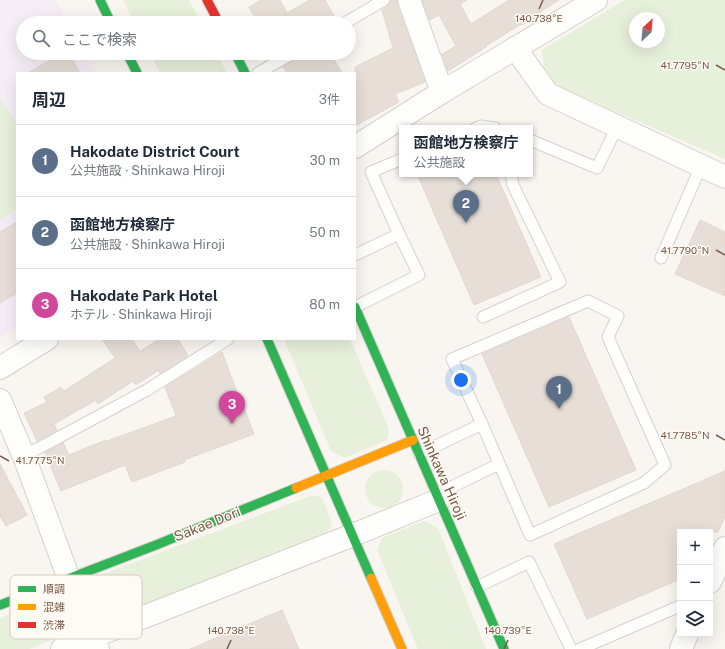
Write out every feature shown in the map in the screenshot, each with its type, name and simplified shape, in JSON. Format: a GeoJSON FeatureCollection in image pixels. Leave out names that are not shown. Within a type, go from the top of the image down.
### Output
{"type":"FeatureCollection","features":[{"type":"Feature","properties":{"kind":"street"},"geometry":{"type":"LineString","coordinates":[[100,0],[108,16]]}},
{"type":"Feature","properties":{"kind":"street"},"geometry":{"type":"LineString","coordinates":[[207,0],[215,16]]}},
{"type":"Feature","properties":{"kind":"street"},"geometry":{"type":"LineString","coordinates":[[409,0],[442,92]]}},
{"type":"Feature","properties":{"kind":"street"},"geometry":{"type":"LineString","coordinates":[[356,145],[596,0]]}},
{"type":"Feature","properties":{"kind":"street"},"geometry":{"type":"LineString","coordinates":[[515,48],[548,94],[725,177]]}},
{"type":"Feature","properties":{"kind":"street"},"geometry":{"type":"LineString","coordinates":[[130,60],[136,72]]}},
{"type":"Feature","properties":{"kind":"street"},"geometry":{"type":"LineString","coordinates":[[238,60],[244,72]]}},
{"type":"Feature","properties":{"kind":"street","name":"Shinkawa Hiroji"},"geometry":{"type":"LineString","coordinates":[[356,309],[504,649]]}},
{"type":"Feature","properties":{"kind":"street"},"geometry":{"type":"LineString","coordinates":[[0,368],[45,340]]}},
{"type":"Feature","properties":{"kind":"street"},"geometry":{"type":"LineString","coordinates":[[266,340],[402,649]]}},
{"type":"Feature","properties":{"kind":"street"},"geometry":{"type":"LineString","coordinates":[[0,400],[23,455],[68,575]]}},
{"type":"Feature","properties":{"kind":"street","name":"Sakae Dori"},"geometry":{"type":"LineString","coordinates":[[79,575],[298,488],[413,440]]}},
{"type":"Feature","properties":{"kind":"street"},"geometry":{"type":"LineString","coordinates":[[142,623],[353,535],[438,497]]}},
{"type":"Feature","properties":{"kind":"street"},"geometry":{"type":"LineString","coordinates":[[713,575],[725,548]]}},
{"type":"Feature","properties":{"kind":"street","name":"Sakae Dori"},"geometry":{"type":"LineString","coordinates":[[0,605],[10,601]]}},
{"type":"Feature","properties":{"kind":"street"},"geometry":{"type":"LineString","coordinates":[[681,649],[686,637]]}},
{"type":"Feature","properties":{"kind":"street"},"geometry":{"type":"LineString","coordinates":[[62,649],[95,643],[105,639]]}},
{"type":"Feature","properties":{"kind":"lane"},"geometry":{"type":"LineString","coordinates":[[356,17],[384,0]]}},
{"type":"Feature","properties":{"kind":"lane"},"geometry":{"type":"LineString","coordinates":[[260,72],[281,60]]}},
{"type":"Feature","properties":{"kind":"lane"},"geometry":{"type":"LineString","coordinates":[[533,141],[597,168],[617,127]]}},
{"type":"Feature","properties":{"kind":"lane"},"geometry":{"type":"LineString","coordinates":[[356,307],[419,276],[371,172],[399,160]]}},
{"type":"Feature","properties":{"kind":"lane"},"geometry":{"type":"LineString","coordinates":[[661,258],[701,166]]}},
{"type":"Feature","properties":{"kind":"lane"},"geometry":{"type":"LineString","coordinates":[[483,317],[560,282],[513,185],[512,177]]}},
{"type":"Feature","properties":{"kind":"lane"},"geometry":{"type":"LineString","coordinates":[[356,255],[399,234]]}},
{"type":"Feature","properties":{"kind":"lane"},"geometry":{"type":"LineString","coordinates":[[588,301],[618,316],[608,338],[665,465],[644,483],[530,535],[499,464],[452,359],[588,301]]}},
{"type":"Feature","properties":{"kind":"lane"},"geometry":{"type":"LineString","coordinates":[[23,455],[39,448],[147,390],[226,340]]}},
{"type":"Feature","properties":{"kind":"lane"},"geometry":{"type":"LineString","coordinates":[[419,454],[482,424]]}},
{"type":"Feature","properties":{"kind":"lane"},"geometry":{"type":"LineString","coordinates":[[438,497],[499,464]]}},
{"type":"Feature","properties":{"kind":"lane"},"geometry":{"type":"LineString","coordinates":[[477,587],[529,562],[571,649]]}},
{"type":"Feature","properties":{"kind":"lane"},"geometry":{"type":"LineString","coordinates":[[580,649],[677,607]]}},
{"type":"Feature","properties":{"kind":"shaded area"},"geometry":{"type":"Polygon","coordinates":[[[0,0],[55,0],[64,16],[16,16],[16,60],[88,60],[95,72],[16,72],[16,328],[0,338],[0,0]]]}},
{"type":"Feature","properties":{"kind":"green space"},"geometry":{"type":"Polygon","coordinates":[[[123,0],[189,0],[197,16],[131,16],[123,0]]]}},
{"type":"Feature","properties":{"kind":"green space"},"geometry":{"type":"Polygon","coordinates":[[[625,0],[725,0],[725,159],[561,88],[544,72],[542,50],[625,0]]]}},
{"type":"Feature","properties":{"kind":"green space"},"geometry":{"type":"Polygon","coordinates":[[[154,60],[220,60],[226,72],[160,72],[154,60]]]}},
{"type":"Feature","properties":{"kind":"green space"},"geometry":{"type":"Polygon","coordinates":[[[0,99],[16,123],[16,211],[0,220],[0,99]]]}},
{"type":"Feature","properties":{"kind":"green space"},"geometry":{"type":"Polygon","coordinates":[[[284,340],[350,340],[389,429],[387,440],[344,458],[331,451],[284,340]]]}},
{"type":"Feature","properties":{"kind":"green space"},"geometry":{"type":"Polygon","coordinates":[[[380,470],[388,470],[398,475],[402,482],[402,496],[398,503],[388,508],[380,508],[370,503],[368,500],[365,493],[365,485],[370,475],[373,473],[380,470]]]}},
{"type":"Feature","properties":{"kind":"green space"},"geometry":{"type":"Polygon","coordinates":[[[313,495],[322,498],[332,523],[327,533],[142,606],[142,575],[101,575],[313,495]]]}},
{"type":"Feature","properties":{"kind":"green space"},"geometry":{"type":"Polygon","coordinates":[[[424,521],[438,528],[486,649],[418,649],[377,550],[382,538],[424,521]]]}},
{"type":"Feature","properties":{"kind":"green space"},"geometry":{"type":"Polygon","coordinates":[[[10,614],[10,639],[54,639],[29,649],[0,649],[0,618],[10,614]]]}},
{"type":"Feature","properties":{"kind":"building"},"geometry":{"type":"Polygon","coordinates":[[[261,0],[280,0],[287,13],[310,0],[325,0],[334,16],[254,16],[249,7],[261,0]]]}},
{"type":"Feature","properties":{"kind":"building"},"geometry":{"type":"Polygon","coordinates":[[[391,0],[397,0],[397,4],[425,82],[395,94],[399,102],[356,125],[355,67],[393,48],[382,10],[390,4],[391,0]]]}},
{"type":"Feature","properties":{"kind":"building"},"geometry":{"type":"Polygon","coordinates":[[[422,0],[467,0],[460,4],[471,24],[509,0],[559,0],[537,14],[538,16],[522,25],[521,24],[448,71],[442,54],[456,46],[439,15],[430,20],[422,0]]]}},
{"type":"Feature","properties":{"kind":"building"},"geometry":{"type":"Polygon","coordinates":[[[50,60],[73,60],[79,72],[30,72],[50,60]]]}},
{"type":"Feature","properties":{"kind":"building"},"geometry":{"type":"Polygon","coordinates":[[[295,60],[334,60],[341,72],[286,72],[283,67],[295,60]]]}},
{"type":"Feature","properties":{"kind":"building"},"geometry":{"type":"Polygon","coordinates":[[[418,177],[497,177],[541,277],[474,305],[418,177]]]}},
{"type":"Feature","properties":{"kind":"building"},"geometry":{"type":"Polygon","coordinates":[[[700,220],[725,232],[725,296],[675,274],[700,220]]]}},
{"type":"Feature","properties":{"kind":"building"},"geometry":{"type":"Polygon","coordinates":[[[16,223],[16,294],[0,303],[0,232],[16,223]]]}},
{"type":"Feature","properties":{"kind":"building"},"geometry":{"type":"Polygon","coordinates":[[[569,317],[636,470],[549,507],[482,354],[569,317]]]}},
{"type":"Feature","properties":{"kind":"building"},"geometry":{"type":"Polygon","coordinates":[[[103,340],[133,340],[140,351],[158,340],[179,340],[188,356],[160,374],[159,370],[136,385],[133,381],[98,404],[96,400],[54,424],[57,430],[37,441],[24,413],[47,402],[44,397],[61,387],[64,391],[115,358],[103,340]]]}},
{"type":"Feature","properties":{"kind":"building"},"geometry":{"type":"Polygon","coordinates":[[[222,352],[254,434],[184,460],[185,462],[132,482],[125,465],[61,491],[45,453],[63,443],[69,455],[106,440],[107,441],[176,416],[165,387],[222,352]]]}},
{"type":"Feature","properties":{"kind":"building"},"geometry":{"type":"Polygon","coordinates":[[[0,464],[27,515],[6,526],[0,516],[0,464]]]}},
{"type":"Feature","properties":{"kind":"building"},"geometry":{"type":"Polygon","coordinates":[[[725,471],[725,517],[718,532],[713,532],[713,529],[677,529],[677,580],[587,619],[554,544],[725,471]]]}},
{"type":"Feature","properties":{"kind":"building"},"geometry":{"type":"Polygon","coordinates":[[[282,610],[299,649],[190,649],[282,610]]]}},
{"type":"Feature","properties":{"kind":"traffic: fast"},"geometry":{"type":"LineString","coordinates":[[100,0],[108,16]]}},
{"type":"Feature","properties":{"kind":"traffic: fast"},"geometry":{"type":"LineString","coordinates":[[130,60],[136,72]]}},
{"type":"Feature","properties":{"kind":"traffic: fast"},"geometry":{"type":"LineString","coordinates":[[238,60],[244,72]]}},
{"type":"Feature","properties":{"kind":"traffic: fast"},"geometry":{"type":"LineString","coordinates":[[356,309],[504,649]]}},
{"type":"Feature","properties":{"kind":"traffic: fast"},"geometry":{"type":"LineString","coordinates":[[267,340],[371,578]]}},
{"type":"Feature","properties":{"kind":"traffic: fast"},"geometry":{"type":"LineString","coordinates":[[78,575],[296,488]]}},
{"type":"Feature","properties":{"kind":"traffic: fast"},"geometry":{"type":"LineString","coordinates":[[0,605],[10,601]]}},
{"type":"Feature","properties":{"kind":"traffic: slow"},"geometry":{"type":"LineString","coordinates":[[296,488],[413,440]]}},
{"type":"Feature","properties":{"kind":"traffic: slow"},"geometry":{"type":"LineString","coordinates":[[371,578],[402,649]]}},
{"type":"Feature","properties":{"kind":"traffic: jam"},"geometry":{"type":"LineString","coordinates":[[207,0],[215,16]]}},
{"type":"Feature","properties":{"kind":"place","name":"函館地方検察庁"},"geometry":{"type":"Point","coordinates":[466,223]}},
{"type":"Feature","properties":{"kind":"place","name":"Hakodate District Court"},"geometry":{"type":"Point","coordinates":[559,409]}},
{"type":"Feature","properties":{"kind":"place","name":"Hakodate Park Hotel"},"geometry":{"type":"Point","coordinates":[232,424]}}]}
